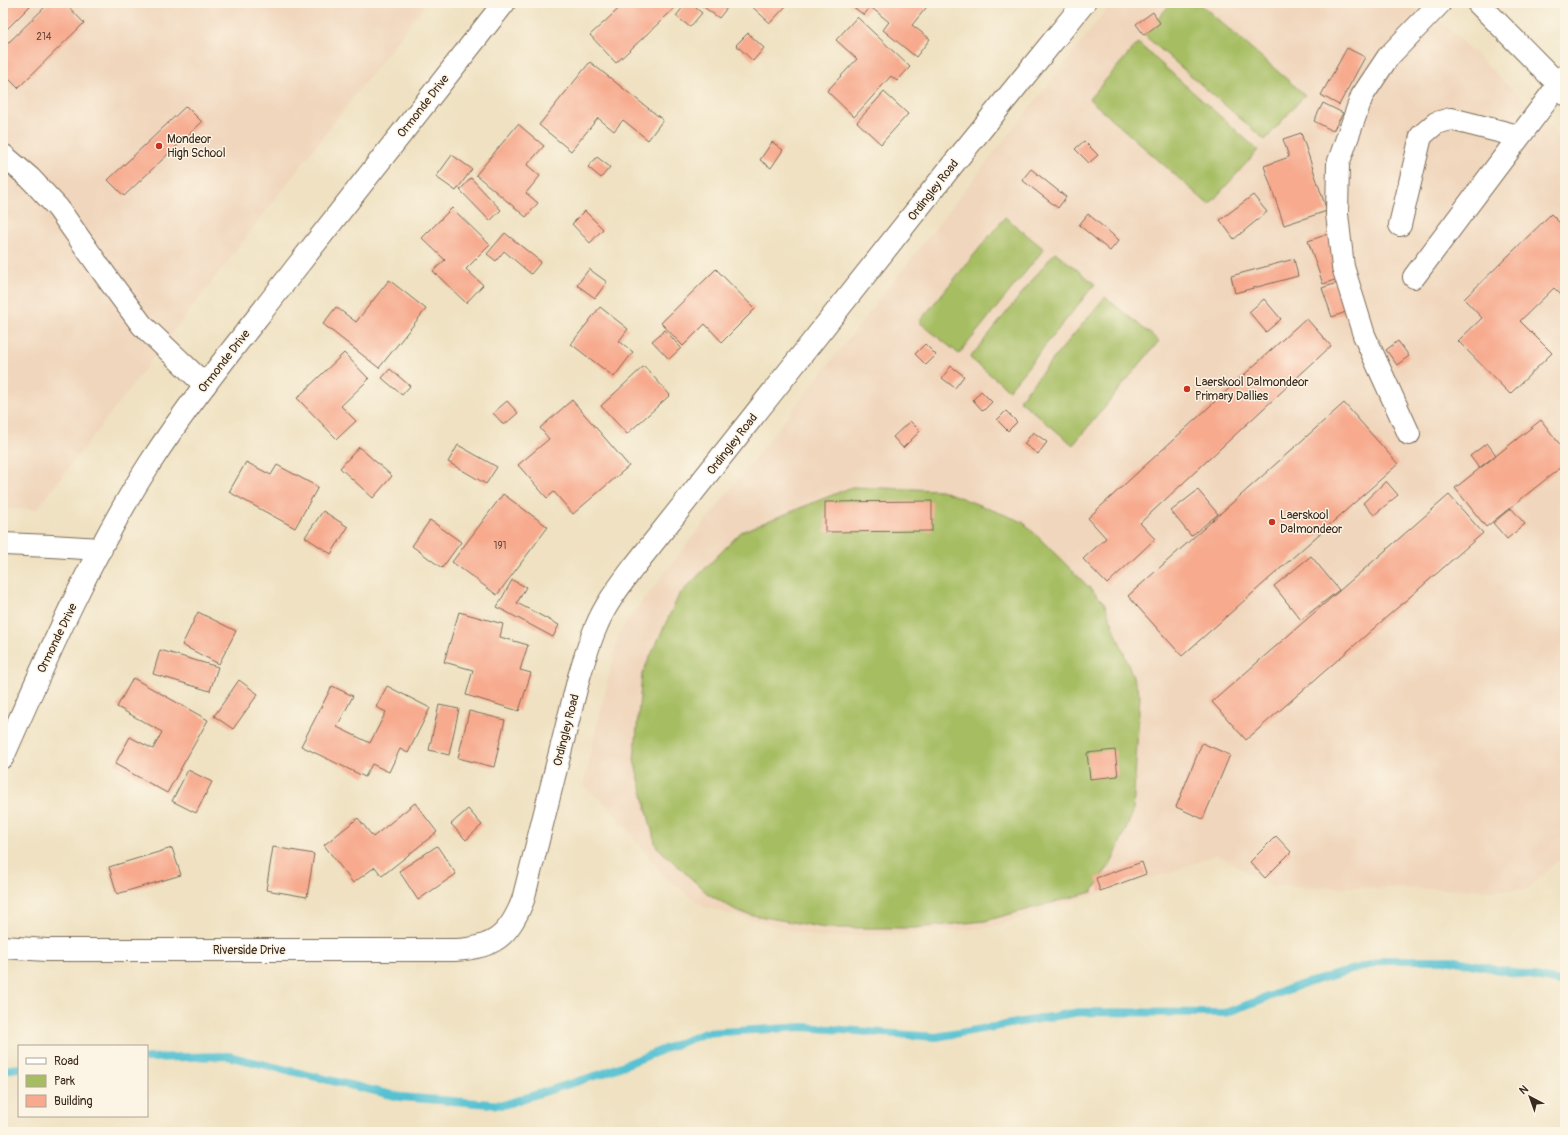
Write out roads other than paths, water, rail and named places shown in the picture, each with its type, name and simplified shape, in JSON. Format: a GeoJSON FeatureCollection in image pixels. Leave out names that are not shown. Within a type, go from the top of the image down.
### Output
{"type":"FeatureCollection","features":[{"type":"Feature","properties":{"kind":"street","name":"Ormonde Drive"},"geometry":{"type":"LineString","coordinates":[[3,757],[37,680],[101,549],[150,463],[205,385],[504,3]]}},
{"type":"Feature","properties":{"kind":"street","name":"Ordingley Road"},"geometry":{"type":"LineString","coordinates":[[493,942],[506,932],[516,917],[523,900],[579,677],[596,626],[612,596],[950,168],[1084,3]]}},
{"type":"Feature","properties":{"kind":"street"},"geometry":{"type":"LineString","coordinates":[[1409,434],[1364,335],[1342,268],[1337,214],[1338,164],[1362,96],[1388,57],[1440,3]]}},
{"type":"Feature","properties":{"kind":"street"},"geometry":{"type":"LineString","coordinates":[[1414,277],[1518,136],[1563,84],[1478,3]]}},
{"type":"Feature","properties":{"kind":"street"},"geometry":{"type":"LineString","coordinates":[[1400,225],[1421,136],[1436,123],[1451,119],[1518,136]]}},
{"type":"Feature","properties":{"kind":"street"},"geometry":{"type":"LineString","coordinates":[[3,155],[30,178],[58,208],[142,325],[205,385]]}},
{"type":"Feature","properties":{"kind":"street"},"geometry":{"type":"LineString","coordinates":[[3,544],[101,549]]}},
{"type":"Feature","properties":{"kind":"street","name":"Riverside Drive"},"geometry":{"type":"LineString","coordinates":[[3,947],[46,950],[455,950],[473,949],[493,942]]}},
{"type":"Feature","properties":{"kind":"waterway"},"geometry":{"type":"LineString","coordinates":[[148,1058],[228,1056],[400,1097],[503,1105],[604,1073],[705,1033],[803,1027],[936,1037],[1079,1012],[1225,1013],[1303,984],[1386,960],[1451,960],[1565,983]]}},
{"type":"Feature","properties":{"kind":"waterway"},"geometry":{"type":"LineString","coordinates":[[3,1070],[18,1068]]}},
{"type":"Feature","properties":{"kind":"place","name":"Mondeor High School"},"geometry":{"type":"Point","coordinates":[159,146]}},
{"type":"Feature","properties":{"kind":"place","name":"Laerskool Dalmondeor Primary Dallies"},"geometry":{"type":"Point","coordinates":[1187,389]}},
{"type":"Feature","properties":{"kind":"place","name":"Laerskool Dalmondeor"},"geometry":{"type":"Point","coordinates":[1272,522]}}]}
